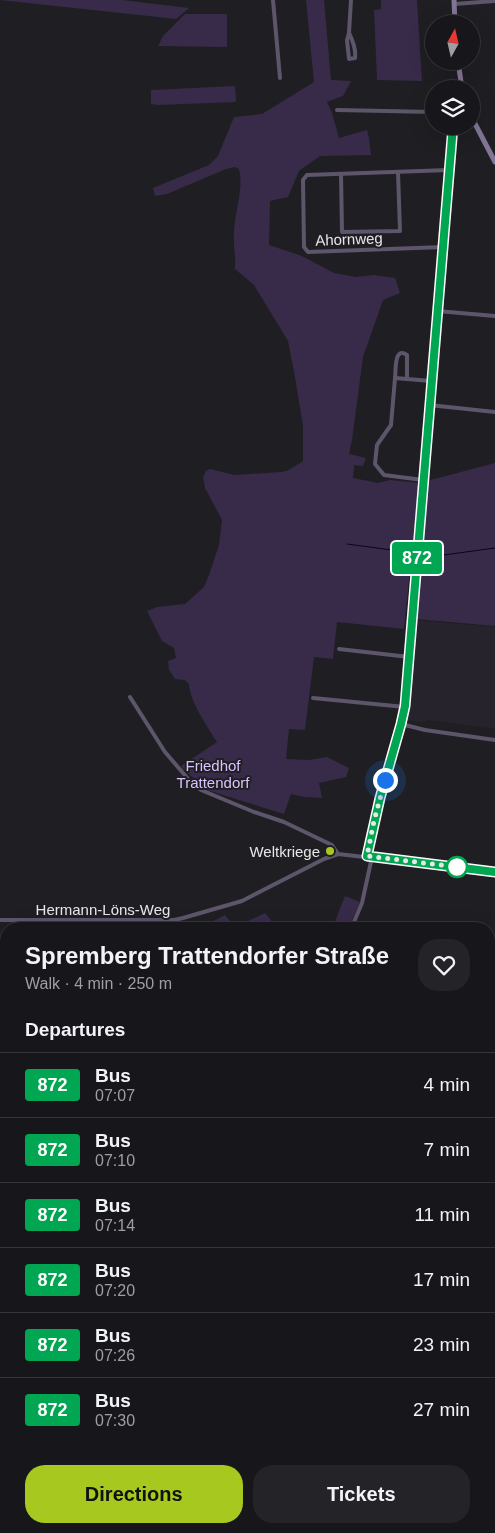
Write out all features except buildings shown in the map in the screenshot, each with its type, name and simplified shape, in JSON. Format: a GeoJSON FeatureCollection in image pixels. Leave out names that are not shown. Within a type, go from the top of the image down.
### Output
{"type":"FeatureCollection","features":[{"type":"Feature","properties":{"kind":"main road"},"geometry":{"type":"LineString","coordinates":[[454,2],[455,15]]}},
{"type":"Feature","properties":{"kind":"main road"},"geometry":{"type":"LineString","coordinates":[[480,132],[495,160]]}},
{"type":"Feature","properties":{"kind":"street"},"geometry":{"type":"LineString","coordinates":[[273,0],[280,78]]}},
{"type":"Feature","properties":{"kind":"street"},"geometry":{"type":"LineString","coordinates":[[349,33],[352,39],[355,58],[349,59],[347,40],[351,0]]}},
{"type":"Feature","properties":{"kind":"street"},"geometry":{"type":"LineString","coordinates":[[454,2],[494,1]]}},
{"type":"Feature","properties":{"kind":"street"},"geometry":{"type":"LineString","coordinates":[[337,110],[425,112]]}},
{"type":"Feature","properties":{"kind":"street"},"geometry":{"type":"LineString","coordinates":[[354,922],[362,903],[380,798],[405,706],[452,135]]}},
{"type":"Feature","properties":{"kind":"street"},"geometry":{"type":"LineString","coordinates":[[398,172],[400,231],[342,232],[341,174],[449,170]]}},
{"type":"Feature","properties":{"kind":"street","name":"Ahornweg"},"geometry":{"type":"LineString","coordinates":[[341,174],[307,175],[303,180],[304,247],[308,252],[443,246]]}},
{"type":"Feature","properties":{"kind":"street"},"geometry":{"type":"LineString","coordinates":[[437,311],[495,316]]}},
{"type":"Feature","properties":{"kind":"street"},"geometry":{"type":"LineString","coordinates":[[407,379],[407,355],[402,352],[396,357],[391,425],[377,445],[375,464],[384,475],[423,480]]}},
{"type":"Feature","properties":{"kind":"street"},"geometry":{"type":"LineString","coordinates":[[395,378],[431,380]]}},
{"type":"Feature","properties":{"kind":"street"},"geometry":{"type":"LineString","coordinates":[[429,405],[495,412]]}},
{"type":"Feature","properties":{"kind":"street"},"geometry":{"type":"LineString","coordinates":[[339,649],[408,657]]}},
{"type":"Feature","properties":{"kind":"street"},"geometry":{"type":"LineString","coordinates":[[130,698],[165,752],[189,780],[201,790],[284,822],[332,845],[338,854]]}},
{"type":"Feature","properties":{"kind":"street"},"geometry":{"type":"LineString","coordinates":[[314,698],[405,706]]}},
{"type":"Feature","properties":{"kind":"street"},"geometry":{"type":"LineString","coordinates":[[401,724],[425,730],[495,740]]}},
{"type":"Feature","properties":{"kind":"street","name":"Hermann-Löns-Weg"},"geometry":{"type":"LineString","coordinates":[[0,920],[165,920],[184,918],[242,901],[324,859],[338,854],[495,872]]}},
{"type":"Feature","properties":{"kind":"shaded area"},"geometry":{"type":"Polygon","coordinates":[[[414,620],[495,627],[495,729],[430,720],[422,722],[405,720],[414,620]]]}},
{"type":"Feature","properties":{"kind":"green space"},"geometry":{"type":"Polygon","coordinates":[[[0,0],[122,0],[189,8],[176,19],[0,0]]]}},
{"type":"Feature","properties":{"kind":"green space","name":"Friedhof Trattendorf"},"geometry":{"type":"Polygon","coordinates":[[[306,0],[324,0],[331,80],[351,81],[343,96],[327,102],[339,138],[367,130],[371,155],[320,156],[299,171],[288,197],[270,201],[269,245],[302,256],[334,273],[356,277],[374,275],[395,278],[400,293],[383,300],[363,357],[349,454],[366,458],[363,466],[354,465],[353,478],[378,483],[390,480],[420,483],[404,629],[337,622],[333,659],[314,657],[305,730],[289,729],[286,759],[309,760],[327,757],[349,768],[346,777],[319,783],[322,798],[291,794],[284,814],[207,790],[183,769],[181,766],[217,742],[192,698],[189,684],[185,680],[175,679],[169,670],[168,661],[176,658],[174,648],[162,641],[147,611],[157,607],[185,604],[204,587],[219,545],[222,520],[205,488],[203,477],[206,471],[210,469],[234,475],[281,472],[287,471],[303,461],[303,426],[288,341],[254,285],[235,269],[234,236],[240,192],[239,169],[235,167],[226,169],[167,194],[155,196],[153,188],[209,165],[218,156],[234,117],[262,114],[314,82],[306,0]]]}},
{"type":"Feature","properties":{"kind":"green space"},"geometry":{"type":"Polygon","coordinates":[[[381,0],[417,0],[422,81],[377,80],[374,10],[381,9],[381,0]]]}},
{"type":"Feature","properties":{"kind":"green space"},"geometry":{"type":"Polygon","coordinates":[[[185,14],[227,14],[227,47],[158,46],[163,36],[185,14]]]}},
{"type":"Feature","properties":{"kind":"green space"},"geometry":{"type":"Polygon","coordinates":[[[235,86],[236,102],[151,104],[151,90],[235,86]]]}},
{"type":"Feature","properties":{"kind":"green space"},"geometry":{"type":"Polygon","coordinates":[[[495,463],[495,626],[416,619],[427,481],[495,463]]]}},
{"type":"Feature","properties":{"kind":"green space"},"geometry":{"type":"Polygon","coordinates":[[[345,896],[360,902],[351,922],[335,922],[345,896]]]}},
{"type":"Feature","properties":{"kind":"green space"},"geometry":{"type":"Polygon","coordinates":[[[265,913],[272,922],[246,922],[265,913]]]}},
{"type":"Feature","properties":{"kind":"green space"},"geometry":{"type":"Polygon","coordinates":[[[225,915],[231,922],[212,922],[225,915]]]}},
{"type":"Feature","properties":{"kind":"waterway"},"geometry":{"type":"LineString","coordinates":[[347,544],[407,552],[407,557]]}},
{"type":"Feature","properties":{"kind":"waterway"},"geometry":{"type":"LineString","coordinates":[[422,558],[495,548]]}},
{"type":"Feature","properties":{"kind":"bus line","name":"872"},"geometry":{"type":"LineString","coordinates":[[452,135],[405,706],[374,821],[367,856],[495,872]]}},
{"type":"Feature","properties":{"kind":"place","name":"Weltkriege"},"geometry":{"type":"Point","coordinates":[330,851]}},
{"type":"Feature","properties":{"kind":"route"},"geometry":{"type":"LineString","coordinates":[[385,780],[367,856],[457,867]]}}]}
